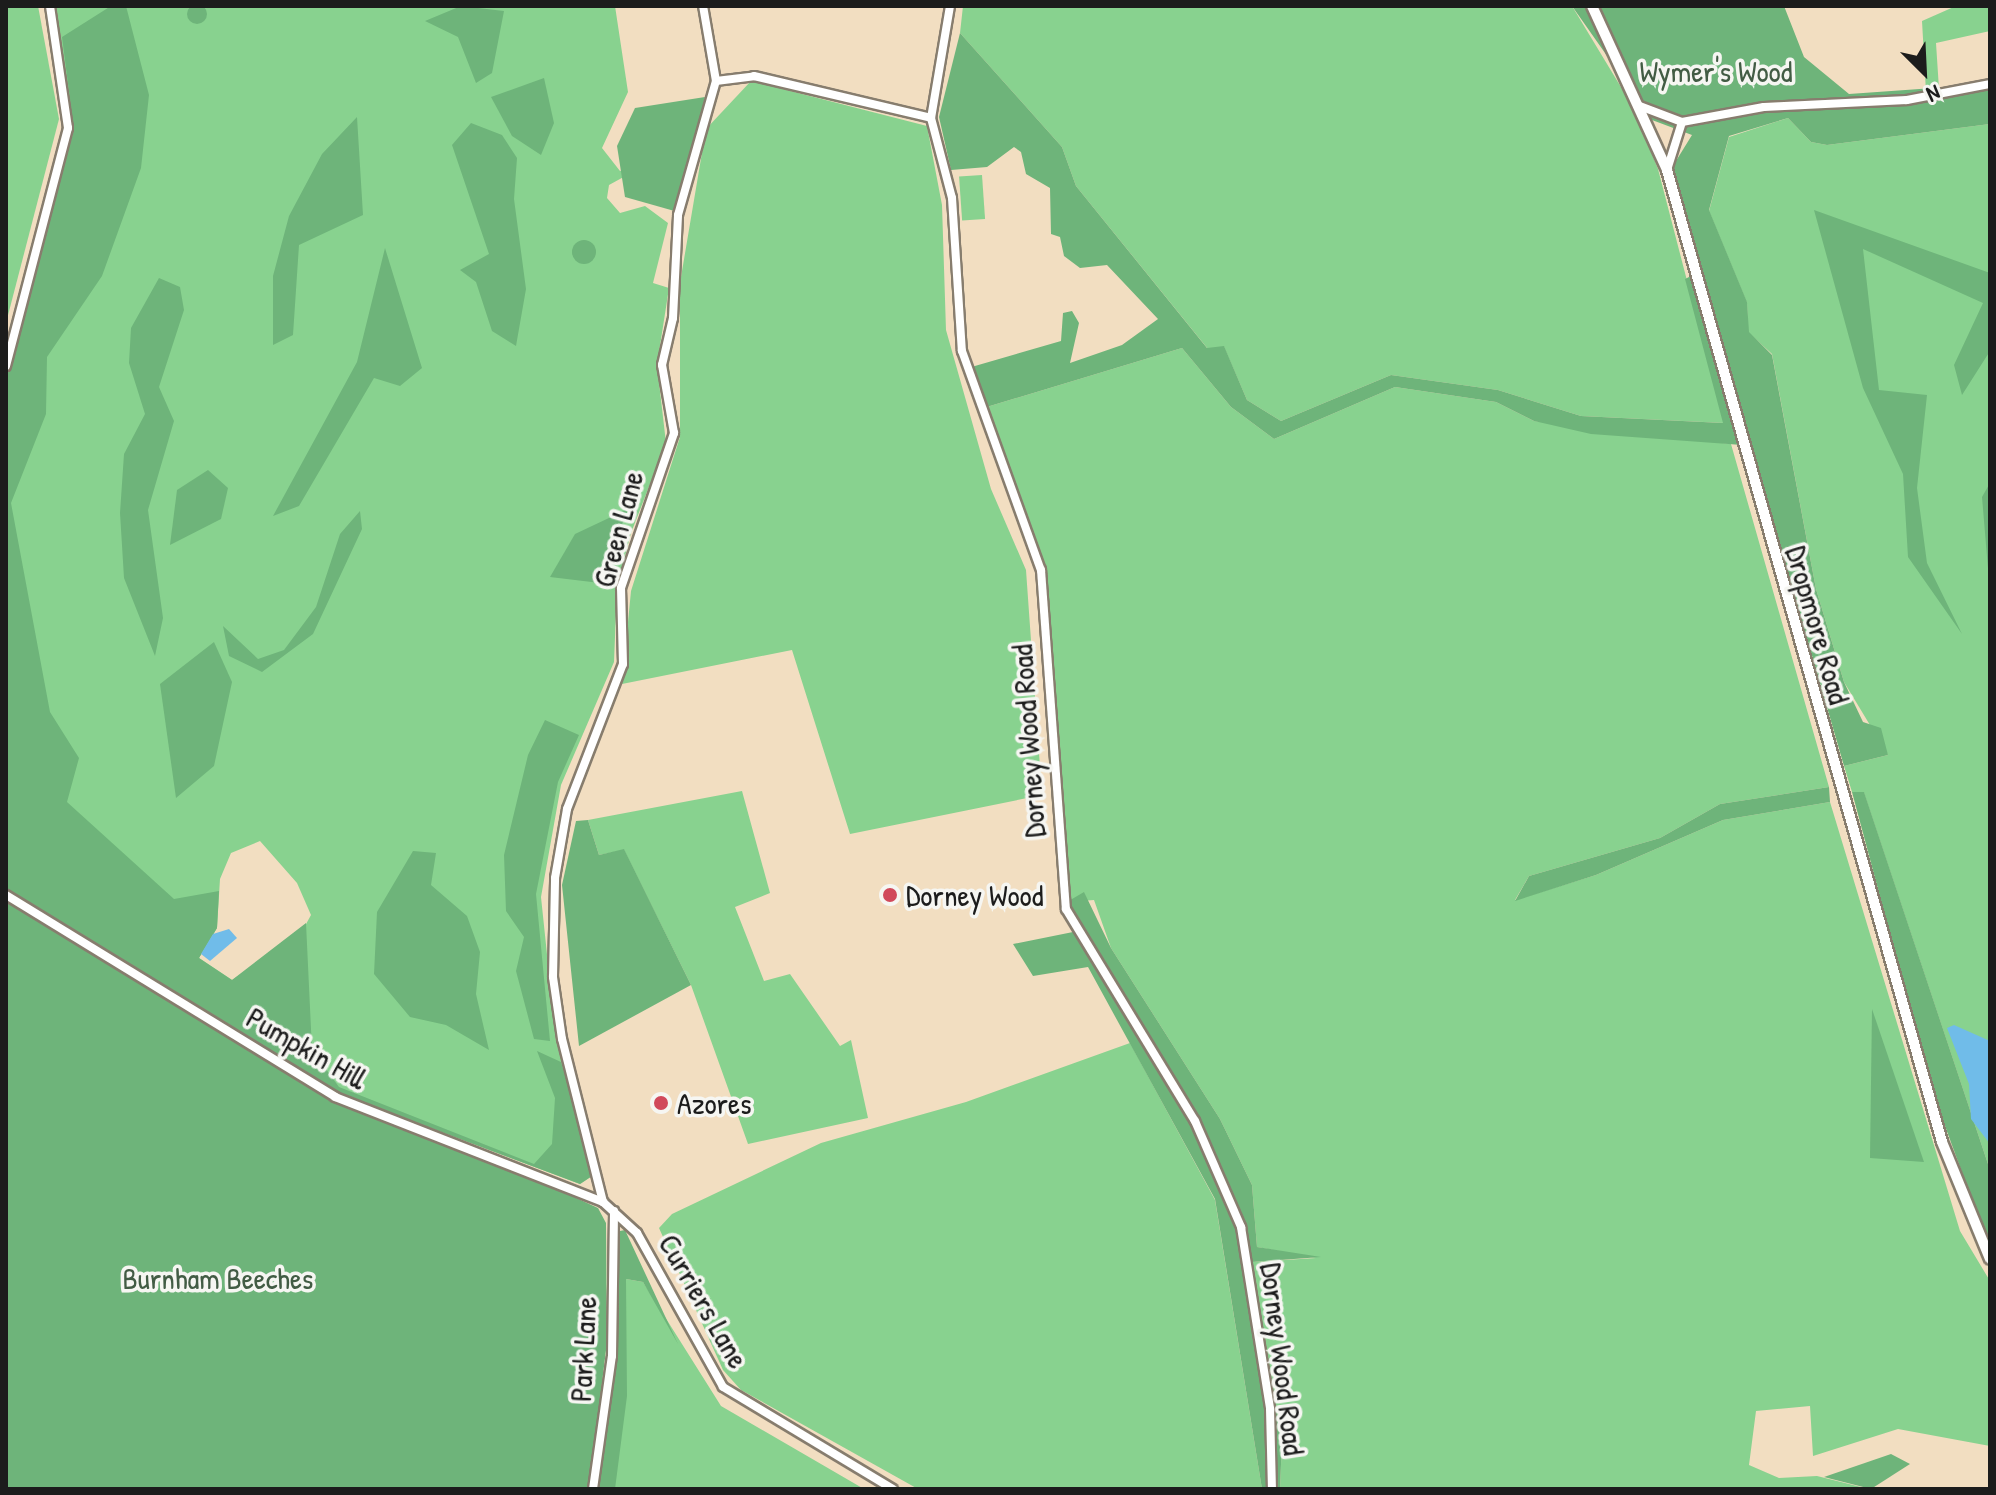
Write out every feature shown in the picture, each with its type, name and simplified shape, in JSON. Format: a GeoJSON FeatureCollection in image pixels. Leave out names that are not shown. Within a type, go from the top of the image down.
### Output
{"type":"FeatureCollection","features":[{"type":"Feature","properties":{"kind":"street"},"geometry":{"type":"LineString","coordinates":[[6,366],[68,128],[50,6]]}},
{"type":"Feature","properties":{"kind":"street","name":"Green Lane"},"geometry":{"type":"LineString","coordinates":[[603,1202],[562,1039],[553,977],[555,878],[567,809],[623,664],[621,588],[674,433],[662,365],[673,318],[678,215],[716,81],[703,6]]}},
{"type":"Feature","properties":{"kind":"street","name":"Dorney Wood Road"},"geometry":{"type":"LineString","coordinates":[[950,6],[931,118],[952,198],[962,351],[1041,570],[1066,909],[1195,1121],[1236,1215],[1270,1409],[1272,1489]]}},
{"type":"Feature","properties":{"kind":"street","name":"Dropmore Road"},"geometry":{"type":"LineString","coordinates":[[1592,6],[1667,170],[1937,1127],[1990,1259]]}},
{"type":"Feature","properties":{"kind":"street"},"geometry":{"type":"LineString","coordinates":[[716,81],[754,76],[931,118]]}},
{"type":"Feature","properties":{"kind":"street"},"geometry":{"type":"LineString","coordinates":[[1636,105],[1682,122],[1764,107],[1907,100],[1990,84]]}},
{"type":"Feature","properties":{"kind":"street"},"geometry":{"type":"LineString","coordinates":[[1667,170],[1682,122]]}},
{"type":"Feature","properties":{"kind":"street","name":"Pumpkin Hill"},"geometry":{"type":"LineString","coordinates":[[6,895],[335,1097],[603,1202]]}},
{"type":"Feature","properties":{"kind":"street","name":"Curriers Lane"},"geometry":{"type":"LineString","coordinates":[[603,1202],[637,1233],[723,1387],[893,1489]]}},
{"type":"Feature","properties":{"kind":"street","name":"Park Lane"},"geometry":{"type":"LineString","coordinates":[[593,1489],[612,1356],[614,1211]]}},
{"type":"Feature","properties":{"kind":"green space"},"geometry":{"type":"Polygon","coordinates":[[[197,4],[204,7],[207,14],[204,21],[197,24],[190,21],[187,14],[190,7],[197,4]]]}},
{"type":"Feature","properties":{"kind":"green space"},"geometry":{"type":"Polygon","coordinates":[[[6,6],[38,6],[59,119],[6,323],[6,6]]]}},
{"type":"Feature","properties":{"kind":"green space"},"geometry":{"type":"Polygon","coordinates":[[[56,6],[615,6],[628,92],[602,148],[620,171],[640,168],[609,185],[607,198],[620,213],[645,206],[668,223],[653,283],[669,288],[657,365],[666,443],[631,533],[617,587],[614,662],[561,785],[541,897],[556,1040],[592,1164],[592,1176],[580,1184],[330,1090],[6,891],[6,370],[74,130],[56,6]],[[260,841],[231,853],[220,879],[217,928],[199,958],[232,980],[300,935],[311,915],[297,883],[260,841]]]}},
{"type":"Feature","properties":{"kind":"green space"},"geometry":{"type":"Polygon","coordinates":[[[111,6],[126,6],[149,95],[141,168],[102,276],[47,357],[46,414],[11,503],[50,712],[79,758],[67,802],[174,899],[219,891],[217,928],[199,958],[232,980],[306,923],[312,1050],[339,1087],[534,1164],[552,1144],[555,1098],[537,1051],[561,1062],[592,1164],[592,1176],[580,1184],[330,1090],[6,891],[6,370],[74,130],[62,37],[111,6]]]}},
{"type":"Feature","properties":{"kind":"green space"},"geometry":{"type":"Polygon","coordinates":[[[461,6],[504,11],[492,73],[476,83],[458,37],[425,21],[461,6]]]}},
{"type":"Feature","properties":{"kind":"green space"},"geometry":{"type":"Polygon","coordinates":[[[963,6],[1572,6],[1633,107],[1658,169],[1724,423],[1581,416],[1498,390],[1391,375],[1281,421],[1247,400],[1224,347],[1208,349],[1076,186],[1062,147],[960,33],[963,6]]]}},
{"type":"Feature","properties":{"kind":"green space","name":"Wymer's Wood"},"geometry":{"type":"Polygon","coordinates":[[[1572,6],[1784,6],[1804,57],[1849,94],[1990,84],[1990,124],[1827,145],[1811,142],[1788,118],[1729,136],[1709,210],[1747,302],[1749,332],[1772,355],[1816,589],[1844,682],[1863,722],[1881,728],[1888,755],[1844,766],[1671,169],[1692,135],[1652,120],[1572,6]]]}},
{"type":"Feature","properties":{"kind":"green space"},"geometry":{"type":"Polygon","coordinates":[[[1956,6],[1990,6],[1990,31],[1936,43],[1939,89],[1926,92],[1922,21],[1956,6]]]}},
{"type":"Feature","properties":{"kind":"green space"},"geometry":{"type":"Polygon","coordinates":[[[960,33],[1062,147],[1076,186],[1207,348],[1224,346],[1247,400],[1281,421],[1391,375],[1498,390],[1581,416],[1723,423],[1685,279],[1691,276],[1742,445],[1591,434],[1534,421],[1496,402],[1395,387],[1274,439],[1231,407],[1182,348],[980,409],[968,368],[1061,341],[1063,313],[1072,311],[1079,323],[1070,363],[1122,345],[1158,319],[1107,265],[1080,268],[1064,256],[1060,237],[1051,234],[1050,188],[1026,174],[1021,152],[1014,147],[987,167],[951,170],[939,117],[960,33]]]}},
{"type":"Feature","properties":{"kind":"green space"},"geometry":{"type":"Polygon","coordinates":[[[544,78],[554,123],[541,155],[512,136],[491,97],[544,78]]]}},
{"type":"Feature","properties":{"kind":"green space"},"geometry":{"type":"Polygon","coordinates":[[[751,81],[927,126],[942,205],[946,330],[991,489],[1026,570],[1042,795],[850,834],[792,650],[622,684],[631,591],[680,437],[680,283],[706,129],[751,81]]]}},
{"type":"Feature","properties":{"kind":"green space"},"geometry":{"type":"Polygon","coordinates":[[[705,97],[678,212],[625,197],[617,146],[635,108],[705,97]]]}},
{"type":"Feature","properties":{"kind":"green space"},"geometry":{"type":"Polygon","coordinates":[[[357,117],[363,215],[299,245],[293,335],[273,345],[273,276],[289,216],[322,154],[357,117]]]}},
{"type":"Feature","properties":{"kind":"green space"},"geometry":{"type":"Polygon","coordinates":[[[1788,118],[1811,142],[1827,145],[1990,124],[1990,1170],[1864,793],[1852,792],[1844,766],[1888,755],[1844,682],[1816,589],[1772,354],[1748,332],[1747,303],[1709,211],[1729,137],[1788,118]]]}},
{"type":"Feature","properties":{"kind":"green space"},"geometry":{"type":"Polygon","coordinates":[[[471,123],[502,135],[517,158],[514,199],[526,289],[516,346],[492,331],[476,282],[460,270],[489,254],[452,145],[471,123]]]}},
{"type":"Feature","properties":{"kind":"green space"},"geometry":{"type":"Polygon","coordinates":[[[982,175],[985,219],[962,220],[959,177],[982,175]]]}},
{"type":"Feature","properties":{"kind":"green space"},"geometry":{"type":"Polygon","coordinates":[[[1814,210],[1990,273],[1990,351],[1962,395],[1954,365],[1983,303],[1863,249],[1879,390],[1927,395],[1917,488],[1927,563],[1962,634],[1908,557],[1903,474],[1863,388],[1814,210]]]}},
{"type":"Feature","properties":{"kind":"green space"},"geometry":{"type":"Polygon","coordinates":[[[584,240],[592,244],[596,252],[592,260],[584,264],[576,260],[572,252],[576,244],[584,240]]]}},
{"type":"Feature","properties":{"kind":"green space"},"geometry":{"type":"Polygon","coordinates":[[[385,248],[422,368],[400,386],[374,378],[299,506],[273,516],[357,362],[385,248]]]}},
{"type":"Feature","properties":{"kind":"green space"},"geometry":{"type":"Polygon","coordinates":[[[159,278],[180,287],[184,310],[159,387],[174,421],[148,510],[163,618],[155,656],[124,578],[120,513],[124,454],[145,414],[129,363],[131,328],[159,278]]]}},
{"type":"Feature","properties":{"kind":"green space"},"geometry":{"type":"Polygon","coordinates":[[[1182,348],[1231,407],[1274,439],[1395,387],[1496,402],[1534,421],[1731,444],[1829,787],[1720,804],[1660,838],[1529,876],[1515,900],[1596,875],[1723,820],[1830,802],[1960,1231],[1990,1281],[1990,1446],[1898,1429],[1813,1456],[1810,1406],[1756,1411],[1749,1465],[1779,1478],[1817,1476],[1869,1489],[1280,1489],[1282,1440],[1252,1262],[1316,1258],[1257,1247],[1252,1185],[1220,1119],[1111,948],[1094,900],[1067,902],[1041,570],[980,409],[1182,348]]]}},
{"type":"Feature","properties":{"kind":"green space"},"geometry":{"type":"Polygon","coordinates":[[[208,470],[228,488],[221,519],[170,545],[177,490],[208,470]]]}},
{"type":"Feature","properties":{"kind":"green space"},"geometry":{"type":"Polygon","coordinates":[[[1990,483],[1990,592],[1982,497],[1990,483]]]}},
{"type":"Feature","properties":{"kind":"green space"},"geometry":{"type":"Polygon","coordinates":[[[628,509],[600,583],[550,577],[575,534],[628,509]]]}},
{"type":"Feature","properties":{"kind":"green space"},"geometry":{"type":"Polygon","coordinates":[[[360,511],[362,529],[313,634],[262,672],[229,656],[223,626],[258,659],[284,650],[316,607],[340,534],[360,511]]]}},
{"type":"Feature","properties":{"kind":"green space"},"geometry":{"type":"Polygon","coordinates":[[[214,642],[232,682],[214,766],[176,798],[160,684],[214,642]]]}},
{"type":"Feature","properties":{"kind":"green space"},"geometry":{"type":"Polygon","coordinates":[[[545,720],[579,735],[558,782],[536,894],[550,1041],[534,1039],[516,971],[524,937],[506,911],[504,855],[528,755],[545,720]]]}},
{"type":"Feature","properties":{"kind":"green space"},"geometry":{"type":"Polygon","coordinates":[[[1829,787],[1830,802],[1723,820],[1596,875],[1515,901],[1529,876],[1660,838],[1720,804],[1829,787]]]}},
{"type":"Feature","properties":{"kind":"green space"},"geometry":{"type":"Polygon","coordinates":[[[742,791],[770,893],[735,907],[764,981],[790,974],[840,1046],[851,1040],[868,1118],[748,1144],[691,985],[624,850],[599,855],[588,820],[742,791]]]}},
{"type":"Feature","properties":{"kind":"green space"},"geometry":{"type":"Polygon","coordinates":[[[1852,792],[1864,792],[1990,1170],[1990,1248],[1932,1091],[1852,792]]]}},
{"type":"Feature","properties":{"kind":"green space"},"geometry":{"type":"Polygon","coordinates":[[[588,820],[599,855],[624,849],[691,985],[579,1046],[562,885],[576,821],[588,820]]]}},
{"type":"Feature","properties":{"kind":"green space"},"geometry":{"type":"Polygon","coordinates":[[[413,851],[436,853],[431,885],[467,916],[480,952],[476,994],[489,1050],[446,1025],[410,1017],[374,974],[377,912],[413,851]]]}},
{"type":"Feature","properties":{"kind":"green space"},"geometry":{"type":"Polygon","coordinates":[[[1084,892],[1111,948],[1220,1119],[1252,1185],[1257,1247],[1321,1257],[1252,1262],[1282,1440],[1280,1489],[1262,1489],[1215,1199],[1088,967],[1033,976],[1013,944],[1073,932],[1067,902],[1084,892]]]}},
{"type":"Feature","properties":{"kind":"green space","name":"Burnham Beeches"},"geometry":{"type":"Polygon","coordinates":[[[6,900],[340,1103],[465,1147],[598,1208],[606,1223],[607,1342],[589,1489],[6,1489],[6,900]]]}},
{"type":"Feature","properties":{"kind":"green space"},"geometry":{"type":"Polygon","coordinates":[[[1872,1009],[1924,1162],[1870,1158],[1872,1009]]]}},
{"type":"Feature","properties":{"kind":"green space"},"geometry":{"type":"Polygon","coordinates":[[[1130,1043],[1215,1200],[1262,1489],[918,1489],[741,1390],[723,1370],[659,1228],[672,1214],[821,1143],[966,1102],[1130,1043]]]}},
{"type":"Feature","properties":{"kind":"green space"},"geometry":{"type":"Polygon","coordinates":[[[625,1230],[678,1344],[643,1282],[626,1279],[627,1396],[615,1489],[596,1489],[613,1376],[615,1232],[625,1230]]]}},
{"type":"Feature","properties":{"kind":"green space"},"geometry":{"type":"Polygon","coordinates":[[[621,1231],[626,1279],[643,1282],[721,1406],[864,1489],[596,1489],[613,1376],[621,1231]]]}},
{"type":"Feature","properties":{"kind":"green space"},"geometry":{"type":"Polygon","coordinates":[[[1891,1454],[1910,1464],[1871,1489],[1824,1477],[1891,1454]]]}},
{"type":"Feature","properties":{"kind":"water"},"geometry":{"type":"Polygon","coordinates":[[[229,929],[237,938],[210,961],[201,954],[213,934],[229,929]]]}},
{"type":"Feature","properties":{"kind":"water"},"geometry":{"type":"Polygon","coordinates":[[[1954,1025],[1990,1041],[1990,1144],[1971,1119],[1969,1084],[1947,1028],[1954,1025]]]}},
{"type":"Feature","properties":{"kind":"place","name":"Dorney Wood"},"geometry":{"type":"Point","coordinates":[890,895]}},
{"type":"Feature","properties":{"kind":"place","name":"Azores"},"geometry":{"type":"Point","coordinates":[661,1103]}}]}
